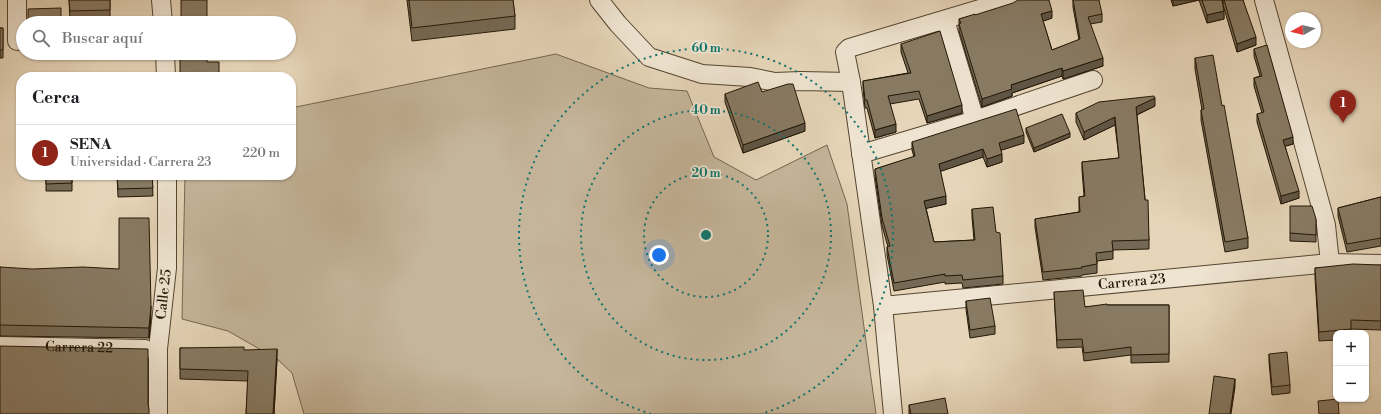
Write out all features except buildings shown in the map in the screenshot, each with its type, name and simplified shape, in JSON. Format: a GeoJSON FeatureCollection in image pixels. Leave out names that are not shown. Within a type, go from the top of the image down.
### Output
{"type":"FeatureCollection","features":[{"type":"Feature","properties":{"kind":"street"},"geometry":{"type":"LineString","coordinates":[[17,0],[17,16]]}},
{"type":"Feature","properties":{"kind":"street"},"geometry":{"type":"LineString","coordinates":[[161,0],[162,16]]}},
{"type":"Feature","properties":{"kind":"street"},"geometry":{"type":"LineString","coordinates":[[599,0],[618,24],[649,57],[702,74],[750,77],[775,82],[850,82]]}},
{"type":"Feature","properties":{"kind":"street"},"geometry":{"type":"LineString","coordinates":[[893,414],[883,306],[845,52],[846,50],[1010,0]]}},
{"type":"Feature","properties":{"kind":"street"},"geometry":{"type":"LineString","coordinates":[[1264,0],[1326,225],[1330,263]]}},
{"type":"Feature","properties":{"kind":"street"},"geometry":{"type":"LineString","coordinates":[[945,20],[975,120]]}},
{"type":"Feature","properties":{"kind":"street"},"geometry":{"type":"LineString","coordinates":[[165,60],[166,72]]}},
{"type":"Feature","properties":{"kind":"street"},"geometry":{"type":"LineString","coordinates":[[861,154],[975,120],[1093,80]]}},
{"type":"Feature","properties":{"kind":"street","name":"Calle 25"},"geometry":{"type":"LineString","coordinates":[[158,414],[158,349],[167,268],[167,180]]}},
{"type":"Feature","properties":{"kind":"street","name":"Carrera 23"},"geometry":{"type":"LineString","coordinates":[[883,306],[1330,263],[1381,264]]}},
{"type":"Feature","properties":{"kind":"street","name":"Carrera 22"},"geometry":{"type":"LineString","coordinates":[[0,346],[158,349]]}},
{"type":"Feature","properties":{"kind":"shaded area"},"geometry":{"type":"Polygon","coordinates":[[[556,54],[649,88],[687,91],[714,157],[756,180],[827,145],[847,204],[876,414],[304,414],[292,373],[277,359],[228,331],[182,319],[185,180],[296,180],[296,107],[556,54]]]}},
{"type":"Feature","properties":{"kind":"place","name":"SENA"},"geometry":{"type":"Point","coordinates":[1343,123]}}]}
